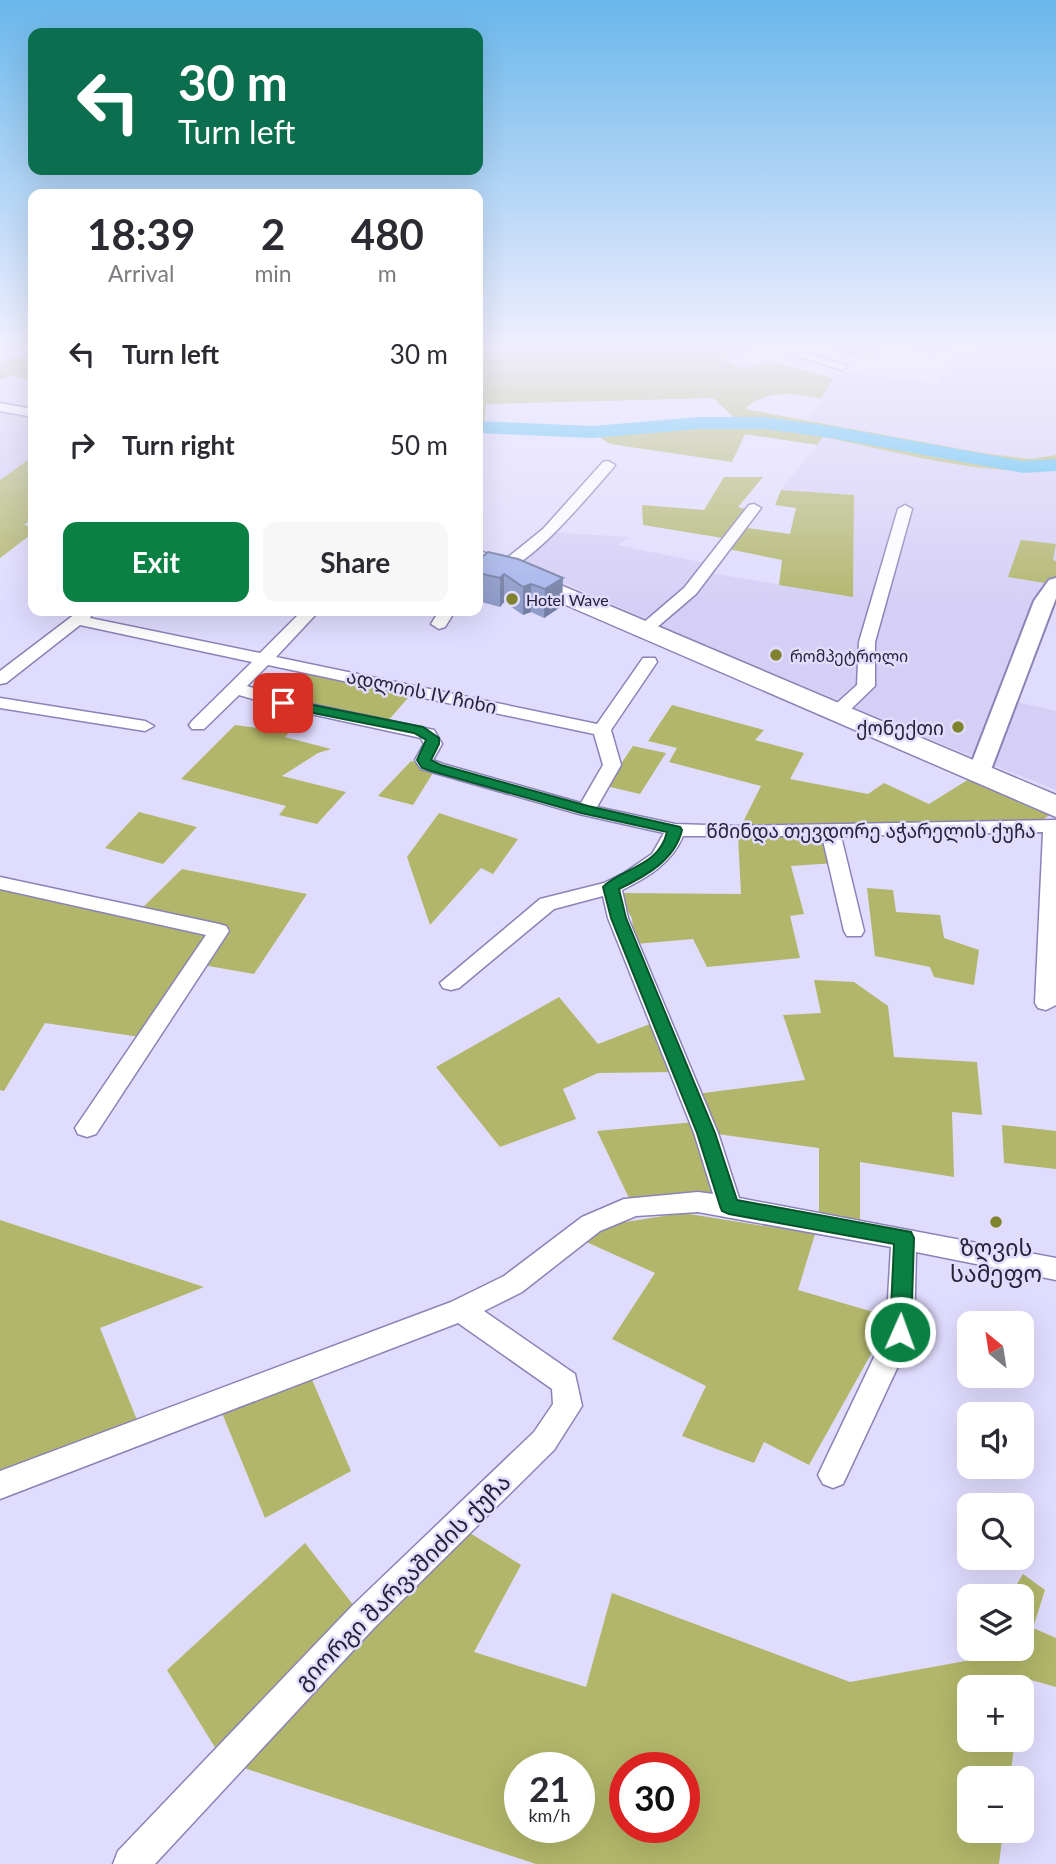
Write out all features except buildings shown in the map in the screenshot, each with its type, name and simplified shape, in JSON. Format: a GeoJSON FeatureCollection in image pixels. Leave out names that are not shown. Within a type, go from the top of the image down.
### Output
{"type":"FeatureCollection","features":[{"type":"Feature","properties":{"kind":"highway"},"geometry":{"type":"LineString","coordinates":[[493,561],[981,767],[1055,815]]}},
{"type":"Feature","properties":{"kind":"highway"},"geometry":{"type":"LineString","coordinates":[[493,561],[1055,815]]}},
{"type":"Feature","properties":{"kind":"street"},"geometry":{"type":"LineString","coordinates":[[493,561],[548,533],[608,465]]}},
{"type":"Feature","properties":{"kind":"street"},"geometry":{"type":"LineString","coordinates":[[649,626],[690,591],[754,508]]}},
{"type":"Feature","properties":{"kind":"street"},"geometry":{"type":"LineString","coordinates":[[843,707],[866,686],[867,642],[905,509]]}},
{"type":"Feature","properties":{"kind":"street"},"geometry":{"type":"LineString","coordinates":[[981,767],[1044,601],[1056,584]]}},
{"type":"Feature","properties":{"kind":"street"},"geometry":{"type":"LineString","coordinates":[[0,679],[81,616]]}},
{"type":"Feature","properties":{"kind":"street","name":"ადლიის IV ჩიხი"},"geometry":{"type":"LineString","coordinates":[[86,616],[264,659],[602,730]]}},
{"type":"Feature","properties":{"kind":"street"},"geometry":{"type":"LineString","coordinates":[[198,725],[306,616]]}},
{"type":"Feature","properties":{"kind":"street"},"geometry":{"type":"LineString","coordinates":[[586,810],[612,765],[602,730],[649,662]]}},
{"type":"Feature","properties":{"kind":"street","name":"წმინდა თევდორე აჭარელის ქუჩა"},"geometry":{"type":"LineString","coordinates":[[236,688],[283,703],[418,730],[432,738],[433,744],[425,755],[427,765],[586,810],[675,830],[831,830],[1055,815],[1046,1003]]}},
{"type":"Feature","properties":{"kind":"street"},"geometry":{"type":"LineString","coordinates":[[0,703],[145,726]]}},
{"type":"Feature","properties":{"kind":"street"},"geometry":{"type":"LineString","coordinates":[[451,983],[547,904],[611,887],[636,875],[671,845],[675,830]]}},
{"type":"Feature","properties":{"kind":"street"},"geometry":{"type":"LineString","coordinates":[[831,830],[854,931]]}},
{"type":"Feature","properties":{"kind":"street"},"geometry":{"type":"LineString","coordinates":[[0,883],[219,931],[87,1128]]}},
{"type":"Feature","properties":{"kind":"street"},"geometry":{"type":"LineString","coordinates":[[611,887],[618,918],[706,1133],[729,1206]]}},
{"type":"Feature","properties":{"kind":"street"},"geometry":{"type":"LineString","coordinates":[[0,1485],[461,1310],[513,1284],[591,1224],[633,1206],[698,1202],[729,1206],[1056,1269]]}},
{"type":"Feature","properties":{"kind":"street"},"geometry":{"type":"LineString","coordinates":[[833,1475],[900,1332],[904,1238]]}},
{"type":"Feature","properties":{"kind":"street","name":"გიორგი შარვაშიძის ქუჩა"},"geometry":{"type":"LineString","coordinates":[[131,1864],[363,1617],[544,1441],[568,1406],[565,1383],[461,1310]]}},
{"type":"Feature","properties":{"kind":"shaded area"},"geometry":{"type":"Polygon","coordinates":[[[0,434],[28,434],[28,461],[0,480],[0,434]]]}},
{"type":"Feature","properties":{"kind":"shaded area"},"geometry":{"type":"Polygon","coordinates":[[[882,434],[1056,434],[1056,455],[1030,459],[882,434]]]}},
{"type":"Feature","properties":{"kind":"shaded area"},"geometry":{"type":"Polygon","coordinates":[[[823,437],[917,457],[1025,473],[1056,470],[1056,561],[1008,576],[1056,585],[1008,700],[1056,711],[1056,790],[988,763],[988,750],[971,756],[657,625],[668,611],[644,618],[519,563],[548,532],[629,537],[618,545],[710,564],[705,572],[853,597],[854,495],[781,490],[823,437]]]}},
{"type":"Feature","properties":{"kind":"green space"},"geometry":{"type":"Polygon","coordinates":[[[595,434],[880,434],[1030,459],[1056,455],[1056,470],[1027,471],[969,466],[823,437],[817,445],[745,434],[732,462],[610,444],[595,434]]]}},
{"type":"Feature","properties":{"kind":"green space"},"geometry":{"type":"Polygon","coordinates":[[[28,460],[28,522],[24,525],[28,526],[28,537],[0,558],[0,480],[28,460]]]}},
{"type":"Feature","properties":{"kind":"green space"},"geometry":{"type":"Polygon","coordinates":[[[724,477],[763,477],[738,507],[752,511],[740,527],[790,534],[796,508],[775,505],[781,490],[854,495],[853,597],[779,585],[782,560],[723,548],[729,539],[643,525],[642,505],[704,510],[724,477]]]}},
{"type":"Feature","properties":{"kind":"green space"},"geometry":{"type":"Polygon","coordinates":[[[1021,540],[1056,544],[1053,560],[1056,561],[1056,585],[1008,577],[1021,540]]]}},
{"type":"Feature","properties":{"kind":"green space"},"geometry":{"type":"Polygon","coordinates":[[[310,668],[415,690],[386,723],[312,709],[285,737],[331,749],[318,753],[282,776],[346,792],[317,824],[279,815],[286,806],[181,779],[235,725],[265,729],[290,705],[283,703],[310,668]]]}},
{"type":"Feature","properties":{"kind":"green space"},"geometry":{"type":"Polygon","coordinates":[[[672,705],[764,730],[755,740],[804,753],[790,779],[868,794],[884,783],[929,804],[974,776],[1054,812],[1038,823],[738,832],[761,786],[669,762],[677,748],[648,741],[672,705]]]}},
{"type":"Feature","properties":{"kind":"green space"},"geometry":{"type":"Polygon","coordinates":[[[633,746],[666,753],[640,794],[606,786],[633,746]]]}},
{"type":"Feature","properties":{"kind":"green space"},"geometry":{"type":"Polygon","coordinates":[[[411,761],[436,768],[413,805],[378,796],[411,761]]]}},
{"type":"Feature","properties":{"kind":"green space"},"geometry":{"type":"Polygon","coordinates":[[[139,812],[197,827],[163,864],[105,848],[139,812]]]}},
{"type":"Feature","properties":{"kind":"green space"},"geometry":{"type":"Polygon","coordinates":[[[439,813],[518,839],[493,874],[481,868],[430,925],[407,857],[439,813]]]}},
{"type":"Feature","properties":{"kind":"green space"},"geometry":{"type":"Polygon","coordinates":[[[827,835],[835,863],[791,866],[804,914],[790,916],[800,958],[707,967],[693,939],[635,944],[632,919],[619,893],[741,894],[738,836],[827,835]]]}},
{"type":"Feature","properties":{"kind":"green space"},"geometry":{"type":"Polygon","coordinates":[[[182,869],[307,894],[254,974],[197,964],[147,1038],[45,1023],[4,1091],[0,1090],[0,883],[137,913],[182,869]]]}},
{"type":"Feature","properties":{"kind":"green space"},"geometry":{"type":"Polygon","coordinates":[[[867,888],[893,890],[896,912],[940,915],[944,938],[979,950],[974,985],[934,977],[930,967],[875,956],[867,888]]]}},
{"type":"Feature","properties":{"kind":"green space"},"geometry":{"type":"Polygon","coordinates":[[[814,980],[854,982],[888,1006],[894,1057],[977,1062],[982,1115],[952,1112],[954,1177],[860,1162],[860,1224],[819,1216],[819,1148],[710,1133],[696,1094],[805,1080],[783,1015],[821,1013],[814,980]]]}},
{"type":"Feature","properties":{"kind":"green space"},"geometry":{"type":"Polygon","coordinates":[[[559,997],[598,1044],[655,1022],[676,1072],[598,1073],[563,1089],[576,1119],[500,1147],[436,1067],[559,997]]]}},
{"type":"Feature","properties":{"kind":"green space"},"geometry":{"type":"Polygon","coordinates":[[[695,1122],[721,1191],[713,1200],[629,1198],[597,1131],[695,1122]]]}},
{"type":"Feature","properties":{"kind":"green space"},"geometry":{"type":"Polygon","coordinates":[[[1002,1125],[1056,1131],[1056,1169],[1004,1163],[1002,1125]]]}},
{"type":"Feature","properties":{"kind":"green space"},"geometry":{"type":"Polygon","coordinates":[[[683,1213],[815,1234],[798,1290],[887,1316],[880,1338],[809,1465],[764,1442],[754,1463],[682,1436],[706,1386],[612,1339],[655,1273],[582,1240],[612,1224],[683,1213]]]}},
{"type":"Feature","properties":{"kind":"green space"},"geometry":{"type":"Polygon","coordinates":[[[0,1220],[204,1287],[100,1328],[139,1425],[0,1477],[0,1220]]]}},
{"type":"Feature","properties":{"kind":"green space"},"geometry":{"type":"Polygon","coordinates":[[[310,1375],[351,1471],[265,1518],[222,1413],[310,1375]]]}},
{"type":"Feature","properties":{"kind":"green space"},"geometry":{"type":"Polygon","coordinates":[[[470,1533],[521,1565],[474,1652],[586,1687],[612,1593],[850,1682],[966,1661],[1034,1661],[1034,1628],[1056,1638],[1056,1687],[1034,1681],[1034,1675],[957,1675],[957,1752],[1013,1752],[1012,1766],[957,1766],[957,1843],[1002,1843],[999,1864],[536,1864],[238,1766],[470,1533]]]}},
{"type":"Feature","properties":{"kind":"green space"},"geometry":{"type":"Polygon","coordinates":[[[305,1543],[354,1606],[216,1749],[167,1670],[305,1543]]]}},
{"type":"Feature","properties":{"kind":"green space"},"geometry":{"type":"Polygon","coordinates":[[[1023,1574],[1045,1590],[1034,1625],[1034,1584],[1017,1584],[1023,1574]]]}},
{"type":"Feature","properties":{"kind":"waterway"},"geometry":{"type":"LineString","coordinates":[[842,434],[1023,467],[1056,465]]}},
{"type":"Feature","properties":{"kind":"place","name":"Hotel Wave"},"geometry":{"type":"Point","coordinates":[512,599]}},
{"type":"Feature","properties":{"kind":"place","name":"რომპეტროლი"},"geometry":{"type":"Point","coordinates":[776,655]}},
{"type":"Feature","properties":{"kind":"place","name":"ქონექთი"},"geometry":{"type":"Point","coordinates":[958,727]}},
{"type":"Feature","properties":{"kind":"place","name":"ზღვის სამეფო"},"geometry":{"type":"Point","coordinates":[996,1222]}},
{"type":"Feature","properties":{"kind":"route"},"geometry":{"type":"LineString","coordinates":[[283,703],[418,730],[432,738],[433,744],[424,760],[427,765],[586,810],[675,830],[671,845],[657,859],[636,875],[611,887],[618,918],[706,1133],[729,1206],[904,1238],[900,1332]]}}]}
